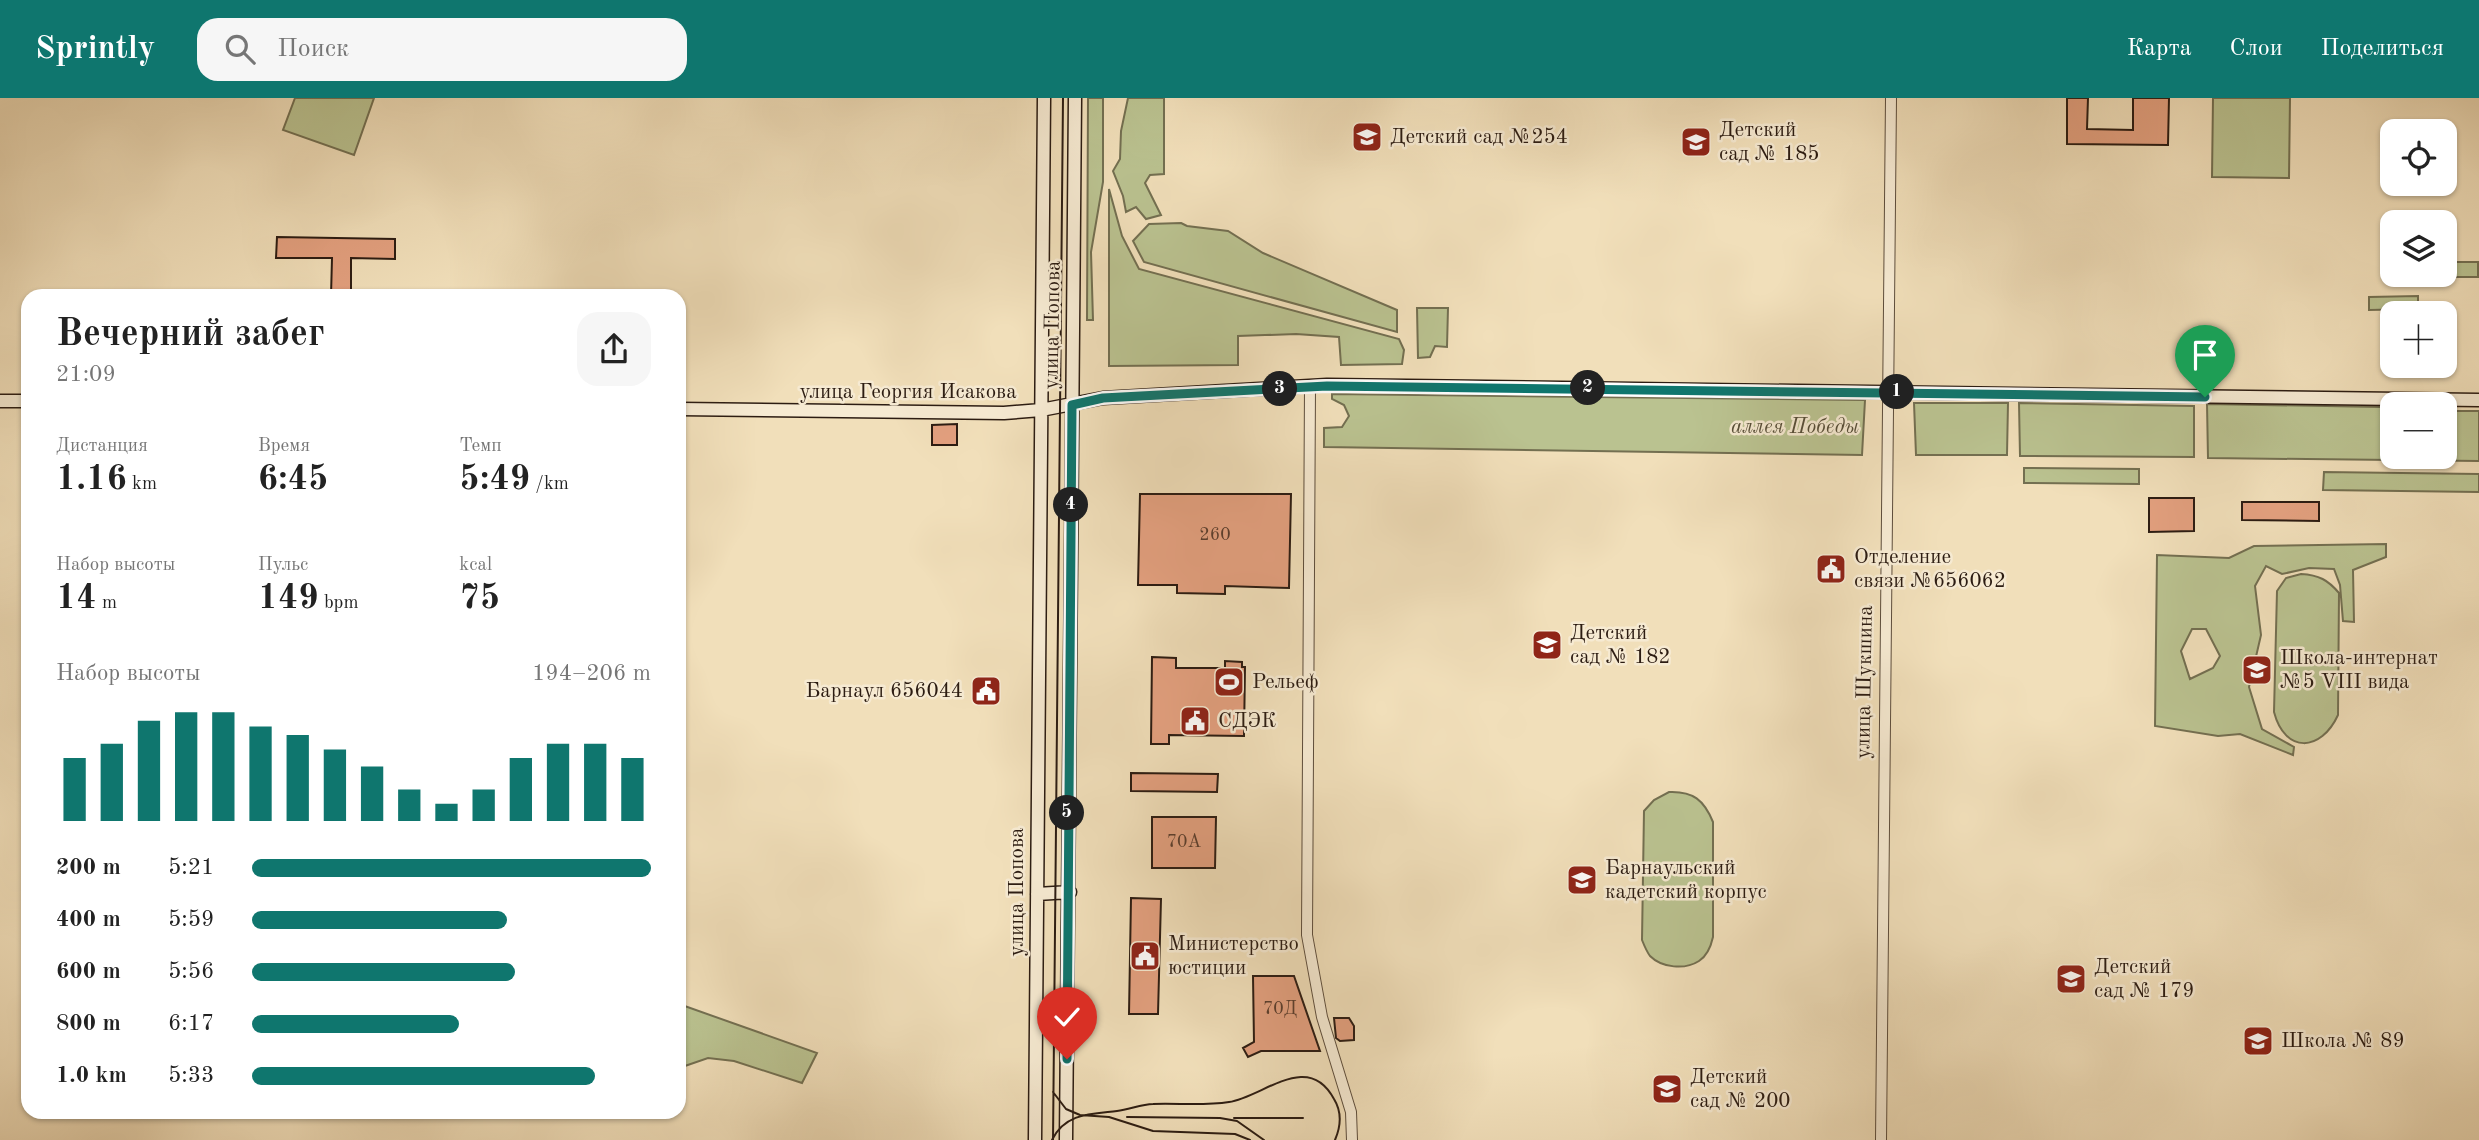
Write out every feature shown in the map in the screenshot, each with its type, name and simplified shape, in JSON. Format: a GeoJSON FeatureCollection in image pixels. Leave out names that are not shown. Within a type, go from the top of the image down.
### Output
{"type":"FeatureCollection","features":[{"type":"Feature","properties":{"kind":"main road","name":"улица Попова"},"geometry":{"type":"LineString","coordinates":[[1035,1140],[1044,98]]}},
{"type":"Feature","properties":{"kind":"main road","name":"улица Попова"},"geometry":{"type":"LineString","coordinates":[[1066,1140],[1075,98]]}},
{"type":"Feature","properties":{"kind":"main road","name":"улица Георгия Исакова"},"geometry":{"type":"LineString","coordinates":[[686,409],[987,413],[1041,410],[1103,398],[1310,387],[1491,386],[2479,400]]}},
{"type":"Feature","properties":{"kind":"main road"},"geometry":{"type":"LineString","coordinates":[[0,401],[21,401]]}},
{"type":"Feature","properties":{"kind":"main road"},"geometry":{"type":"LineString","coordinates":[[1037,894],[1070,891]]}},
{"type":"Feature","properties":{"kind":"street","name":"улица Шукшина"},"geometry":{"type":"LineString","coordinates":[[1881,1140],[1891,98]]}},
{"type":"Feature","properties":{"kind":"street"},"geometry":{"type":"LineString","coordinates":[[1310,387],[1307,935],[1322,1017],[1351,1112],[1352,1140]]}},
{"type":"Feature","properties":{"kind":"green space"},"geometry":{"type":"Polygon","coordinates":[[[295,98],[374,98],[354,155],[283,130],[295,98]]]}},
{"type":"Feature","properties":{"kind":"green space"},"geometry":{"type":"Polygon","coordinates":[[[1088,98],[1103,98],[1103,182],[1091,252],[1093,320],[1087,320],[1088,98]]]}},
{"type":"Feature","properties":{"kind":"green space"},"geometry":{"type":"Polygon","coordinates":[[[1128,98],[1164,98],[1164,174],[1150,175],[1145,183],[1161,215],[1146,219],[1136,207],[1126,212],[1113,171],[1120,159],[1121,131],[1128,98]]]}},
{"type":"Feature","properties":{"kind":"green space"},"geometry":{"type":"Polygon","coordinates":[[[2213,98],[2290,98],[2289,178],[2212,177],[2213,98]]]}},
{"type":"Feature","properties":{"kind":"green space"},"geometry":{"type":"Polygon","coordinates":[[[1109,189],[1122,236],[1139,269],[1399,339],[1404,350],[1402,364],[1341,365],[1339,337],[1296,334],[1238,336],[1238,365],[1109,366],[1109,189]]]}},
{"type":"Feature","properties":{"kind":"green space"},"geometry":{"type":"Polygon","coordinates":[[[1181,223],[1228,231],[1263,253],[1397,310],[1397,332],[1144,262],[1133,241],[1149,224],[1181,223]]]}},
{"type":"Feature","properties":{"kind":"green space"},"geometry":{"type":"Polygon","coordinates":[[[2457,262],[2478,262],[2478,277],[2457,277],[2457,262]]]}},
{"type":"Feature","properties":{"kind":"green space"},"geometry":{"type":"Polygon","coordinates":[[[2418,296],[2418,301],[2380,301],[2380,310],[2369,310],[2369,297],[2418,296]]]}},
{"type":"Feature","properties":{"kind":"green space"},"geometry":{"type":"Polygon","coordinates":[[[1417,308],[1448,308],[1447,347],[1435,346],[1430,357],[1418,358],[1417,308]]]}},
{"type":"Feature","properties":{"kind":"green space","name":"аллея Победы"},"geometry":{"type":"Polygon","coordinates":[[[1332,394],[1865,400],[1862,455],[1324,447],[1324,428],[1342,427],[1349,416],[1344,405],[1332,399],[1332,394]]]}},
{"type":"Feature","properties":{"kind":"green space","name":"аллея Победы"},"geometry":{"type":"Polygon","coordinates":[[[1914,403],[2008,403],[2007,455],[1916,455],[1914,403]]]}},
{"type":"Feature","properties":{"kind":"green space"},"geometry":{"type":"Polygon","coordinates":[[[2019,403],[2194,406],[2194,457],[2020,456],[2019,403]]]}},
{"type":"Feature","properties":{"kind":"green space"},"geometry":{"type":"Polygon","coordinates":[[[2207,404],[2380,407],[2380,460],[2208,458],[2207,404]]]}},
{"type":"Feature","properties":{"kind":"green space"},"geometry":{"type":"Polygon","coordinates":[[[2457,411],[2479,411],[2479,461],[2457,461],[2457,411]]]}},
{"type":"Feature","properties":{"kind":"green space"},"geometry":{"type":"Polygon","coordinates":[[[2024,468],[2139,469],[2139,484],[2024,483],[2024,468]]]}},
{"type":"Feature","properties":{"kind":"green space"},"geometry":{"type":"Polygon","coordinates":[[[2324,472],[2479,474],[2479,492],[2323,490],[2324,472]]]}},
{"type":"Feature","properties":{"kind":"green space"},"geometry":{"type":"Polygon","coordinates":[[[2386,544],[2386,557],[2353,570],[2354,622],[2343,621],[2340,585],[2334,569],[2309,568],[2282,574],[2266,566],[2255,586],[2261,635],[2249,687],[2262,729],[2294,747],[2293,755],[2240,734],[2218,736],[2155,726],[2157,555],[2229,558],[2254,546],[2386,544]],[[2192,629],[2181,651],[2190,679],[2213,668],[2220,656],[2206,629],[2192,629]]]}},
{"type":"Feature","properties":{"kind":"green space"},"geometry":{"type":"Polygon","coordinates":[[[2301,574],[2323,579],[2339,593],[2338,715],[2322,736],[2304,743],[2286,735],[2274,712],[2277,591],[2286,578],[2301,574]]]}},
{"type":"Feature","properties":{"kind":"green space"},"geometry":{"type":"Polygon","coordinates":[[[1669,792],[1685,793],[1697,798],[1713,822],[1713,937],[1702,959],[1681,967],[1655,960],[1642,940],[1644,811],[1654,800],[1669,792]]]}},
{"type":"Feature","properties":{"kind":"green space"},"geometry":{"type":"Polygon","coordinates":[[[686,1006],[817,1053],[802,1083],[734,1061],[708,1058],[686,1066],[686,1006]]]}},
{"type":"Feature","properties":{"kind":"building"},"geometry":{"type":"Polygon","coordinates":[[[2067,98],[2088,98],[2087,129],[2133,130],[2133,98],[2169,98],[2168,145],[2067,144],[2067,98]]]}},
{"type":"Feature","properties":{"kind":"building"},"geometry":{"type":"Polygon","coordinates":[[[277,237],[395,239],[395,259],[351,258],[351,289],[331,289],[332,258],[276,258],[277,237]]]}},
{"type":"Feature","properties":{"kind":"building"},"geometry":{"type":"Polygon","coordinates":[[[957,424],[957,445],[932,445],[932,425],[957,424]]]}},
{"type":"Feature","properties":{"kind":"building"},"geometry":{"type":"Polygon","coordinates":[[[1140,494],[1291,494],[1289,588],[1225,586],[1225,594],[1177,593],[1177,585],[1138,585],[1140,494]]]}},
{"type":"Feature","properties":{"kind":"building"},"geometry":{"type":"Polygon","coordinates":[[[2149,498],[2194,498],[2194,531],[2149,532],[2149,498]]]}},
{"type":"Feature","properties":{"kind":"building"},"geometry":{"type":"Polygon","coordinates":[[[2242,502],[2319,502],[2319,521],[2242,520],[2242,502]]]}},
{"type":"Feature","properties":{"kind":"building"},"geometry":{"type":"Polygon","coordinates":[[[1152,657],[1176,658],[1176,668],[1225,668],[1225,661],[1242,662],[1242,667],[1245,667],[1244,736],[1169,735],[1169,744],[1151,744],[1152,657]]]}},
{"type":"Feature","properties":{"kind":"building"},"geometry":{"type":"Polygon","coordinates":[[[1131,773],[1218,774],[1217,792],[1131,791],[1131,773]]]}},
{"type":"Feature","properties":{"kind":"building"},"geometry":{"type":"Polygon","coordinates":[[[1152,817],[1216,817],[1215,868],[1152,868],[1152,817]]]}},
{"type":"Feature","properties":{"kind":"building","name":"Министерство юстиции"},"geometry":{"type":"Polygon","coordinates":[[[1131,898],[1161,899],[1158,1014],[1129,1014],[1131,898]]]}},
{"type":"Feature","properties":{"kind":"building"},"geometry":{"type":"Polygon","coordinates":[[[1253,976],[1294,976],[1320,1051],[1261,1051],[1248,1057],[1243,1048],[1254,1042],[1253,976]]]}},
{"type":"Feature","properties":{"kind":"building"},"geometry":{"type":"Polygon","coordinates":[[[1334,1018],[1349,1018],[1354,1026],[1354,1040],[1340,1041],[1336,1038],[1334,1018]]]}},
{"type":"Feature","properties":{"kind":"tram line"},"geometry":{"type":"LineString","coordinates":[[1053,1140],[1063,98]]}},
{"type":"Feature","properties":{"kind":"tram line"},"geometry":{"type":"LineString","coordinates":[[1052,1140],[1064,1124],[1080,1116],[1148,1104],[1229,1102],[1298,1077],[1311,1078],[1323,1085],[1334,1099],[1340,1119],[1335,1140]]}},
{"type":"Feature","properties":{"kind":"tram line"},"geometry":{"type":"LineString","coordinates":[[1053,1092],[1066,1109],[1080,1115],[1109,1117],[1153,1131],[1235,1134],[1250,1140]]}},
{"type":"Feature","properties":{"kind":"tram line"},"geometry":{"type":"LineString","coordinates":[[1127,1117],[1220,1118],[1237,1121],[1264,1140]]}},
{"type":"Feature","properties":{"kind":"tram line"},"geometry":{"type":"LineString","coordinates":[[1234,1118],[1303,1118]]}},
{"type":"Feature","properties":{"kind":"place","name":"Детский сад №254"},"geometry":{"type":"Point","coordinates":[1367,137]}},
{"type":"Feature","properties":{"kind":"place","name":"Детский сад № 185"},"geometry":{"type":"Point","coordinates":[1696,142]}},
{"type":"Feature","properties":{"kind":"place","name":"Отделение связи №656062"},"geometry":{"type":"Point","coordinates":[1831,569]}},
{"type":"Feature","properties":{"kind":"place","name":"Детский сад № 182"},"geometry":{"type":"Point","coordinates":[1547,645]}},
{"type":"Feature","properties":{"kind":"place","name":"Школа-интернат №5 VIII вида"},"geometry":{"type":"Point","coordinates":[2257,670]}},
{"type":"Feature","properties":{"kind":"place","name":"Рельеф"},"geometry":{"type":"Point","coordinates":[1229,682]}},
{"type":"Feature","properties":{"kind":"place","name":"Барнаул 656044"},"geometry":{"type":"Point","coordinates":[986,691]}},
{"type":"Feature","properties":{"kind":"place","name":"СДЭК"},"geometry":{"type":"Point","coordinates":[1195,721]}},
{"type":"Feature","properties":{"kind":"place","name":"Барнаульский кадетский корпус"},"geometry":{"type":"Point","coordinates":[1582,880]}},
{"type":"Feature","properties":{"kind":"place","name":"Министерство юстиции"},"geometry":{"type":"Point","coordinates":[1145,956]}},
{"type":"Feature","properties":{"kind":"place","name":"Детский сад № 179"},"geometry":{"type":"Point","coordinates":[2071,979]}},
{"type":"Feature","properties":{"kind":"place","name":"Школа № 89"},"geometry":{"type":"Point","coordinates":[2258,1041]}},
{"type":"Feature","properties":{"kind":"place","name":"Детский сад № 200"},"geometry":{"type":"Point","coordinates":[1667,1089]}},
{"type":"Feature","properties":{"kind":"route"},"geometry":{"type":"LineString","coordinates":[[1067,1059],[1072,405],[1103,398],[1327,386],[2205,397]]}}]}
